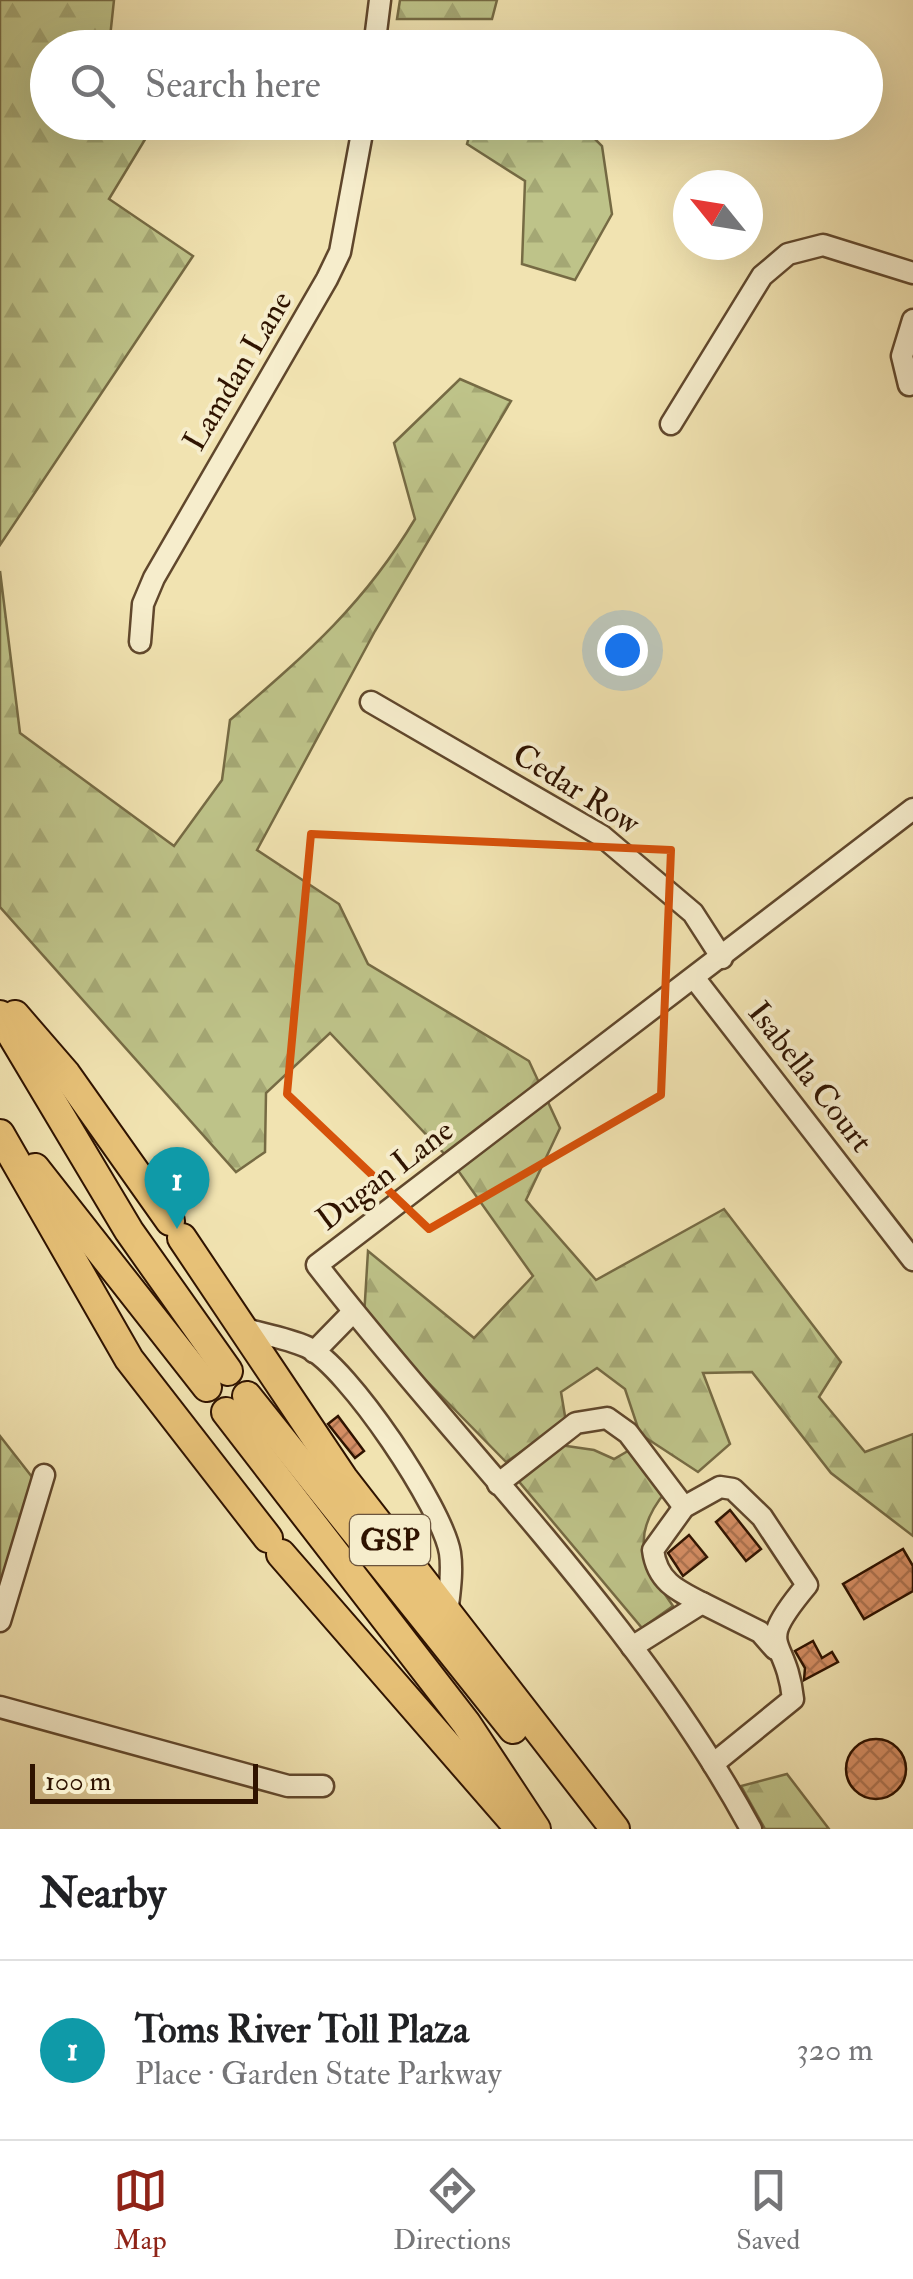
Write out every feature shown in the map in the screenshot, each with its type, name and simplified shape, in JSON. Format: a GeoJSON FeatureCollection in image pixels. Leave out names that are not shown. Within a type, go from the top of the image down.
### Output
{"type":"FeatureCollection","features":[{"type":"Feature","properties":{"kind":"highway","name":"GSP"},"geometry":{"type":"LineString","coordinates":[[0,998],[66,1074],[344,1478],[615,1829]]}},
{"type":"Feature","properties":{"kind":"highway"},"geometry":{"type":"LineString","coordinates":[[0,1015],[217,1379],[0,1124]]}},
{"type":"Feature","properties":{"kind":"highway","name":"GSP"},"geometry":{"type":"LineString","coordinates":[[0,1134],[129,1359],[274,1546],[520,1829]]}},
{"type":"Feature","properties":{"kind":"highway"},"geometry":{"type":"LineString","coordinates":[[536,1829],[466,1722],[236,1404],[598,1829]]}},
{"type":"Feature","properties":{"kind":"street"},"geometry":{"type":"LineString","coordinates":[[376,30],[380,0]]}},
{"type":"Feature","properties":{"kind":"street","name":"Lamdan Lane"},"geometry":{"type":"LineString","coordinates":[[140,642],[143,604],[154,578],[340,252],[361,140]]}},
{"type":"Feature","properties":{"kind":"street"},"geometry":{"type":"LineString","coordinates":[[671,424],[762,276],[788,254],[823,246],[913,273]]}},
{"type":"Feature","properties":{"kind":"street"},"geometry":{"type":"LineString","coordinates":[[909,385],[902,356],[913,320]]}},
{"type":"Feature","properties":{"kind":"street","name":"Cedar Row"},"geometry":{"type":"LineString","coordinates":[[371,702],[602,836],[680,900],[722,958]]}},
{"type":"Feature","properties":{"kind":"street","name":"Dugan Lane"},"geometry":{"type":"LineString","coordinates":[[751,1829],[713,1764],[632,1647],[316,1265],[913,809]]}},
{"type":"Feature","properties":{"kind":"street","name":"Isabella Court"},"geometry":{"type":"LineString","coordinates":[[695,978],[913,1260]]}},
{"type":"Feature","properties":{"kind":"street"},"geometry":{"type":"LineString","coordinates":[[314,1352],[353,1312]]}},
{"type":"Feature","properties":{"kind":"street"},"geometry":{"type":"LineString","coordinates":[[241,1328],[314,1352],[337,1371],[383,1427],[442,1525],[450,1552],[447,1614]]}},
{"type":"Feature","properties":{"kind":"street"},"geometry":{"type":"LineString","coordinates":[[498,1484],[576,1423],[607,1418],[628,1432],[684,1507]]}},
{"type":"Feature","properties":{"kind":"street"},"geometry":{"type":"LineString","coordinates":[[0,1621],[44,1475]]}},
{"type":"Feature","properties":{"kind":"street"},"geometry":{"type":"LineString","coordinates":[[713,1764],[794,1699],[791,1680],[760,1632],[668,1585],[656,1566],[654,1550],[658,1539],[684,1507],[720,1487],[732,1489],[762,1517],[807,1586],[776,1628],[775,1650]]}},
{"type":"Feature","properties":{"kind":"street"},"geometry":{"type":"LineString","coordinates":[[632,1647],[702,1603]]}},
{"type":"Feature","properties":{"kind":"street"},"geometry":{"type":"LineString","coordinates":[[0,1707],[288,1786],[322,1786]]}},
{"type":"Feature","properties":{"kind":"highlighted area"},"geometry":{"type":"Polygon","coordinates":[[[311,834],[671,850],[661,1095],[429,1229],[287,1094],[311,834]]]}},
{"type":"Feature","properties":{"kind":"green space"},"geometry":{"type":"Polygon","coordinates":[[[0,0],[114,0],[111,30],[30,30],[30,140],[145,140],[109,199],[193,256],[0,545],[0,0]]]}},
{"type":"Feature","properties":{"kind":"green space"},"geometry":{"type":"Polygon","coordinates":[[[400,0],[497,0],[492,19],[397,19],[400,0]]]}},
{"type":"Feature","properties":{"kind":"green space"},"geometry":{"type":"Polygon","coordinates":[[[468,140],[596,140],[602,146],[612,214],[575,280],[522,264],[525,181],[467,144],[468,140]]]}},
{"type":"Feature","properties":{"kind":"green space"},"geometry":{"type":"Polygon","coordinates":[[[460,379],[511,401],[375,631],[257,850],[339,904],[368,964],[529,1061],[560,1128],[526,1200],[596,1280],[724,1209],[841,1362],[819,1397],[865,1452],[913,1434],[913,1536],[831,1473],[752,1372],[703,1373],[730,1444],[698,1472],[640,1434],[625,1389],[597,1368],[561,1392],[566,1422],[506,1462],[364,1317],[368,1251],[474,1338],[533,1276],[452,1162],[330,1033],[266,1093],[265,1152],[236,1172],[0,907],[0,571],[20,733],[174,846],[222,780],[230,720],[308,651],[353,604],[415,519],[394,443],[460,379]]]}},
{"type":"Feature","properties":{"kind":"green space"},"geometry":{"type":"Polygon","coordinates":[[[0,1436],[36,1482],[5,1581],[0,1580],[0,1436]]]}},
{"type":"Feature","properties":{"kind":"green space"},"geometry":{"type":"Polygon","coordinates":[[[553,1444],[594,1450],[614,1459],[633,1448],[667,1490],[648,1521],[644,1548],[654,1576],[673,1606],[642,1628],[516,1478],[553,1444]]]}},
{"type":"Feature","properties":{"kind":"green space"},"geometry":{"type":"Polygon","coordinates":[[[787,1774],[829,1829],[765,1829],[741,1786],[787,1774]]]}},
{"type":"Feature","properties":{"kind":"building"},"geometry":{"type":"Polygon","coordinates":[[[338,1416],[364,1451],[355,1458],[328,1424],[338,1416]]]}},
{"type":"Feature","properties":{"kind":"building"},"geometry":{"type":"Polygon","coordinates":[[[730,1510],[761,1549],[746,1561],[716,1522],[730,1510]]]}},
{"type":"Feature","properties":{"kind":"building"},"geometry":{"type":"Polygon","coordinates":[[[689,1535],[707,1557],[683,1576],[668,1553],[689,1535]]]}},
{"type":"Feature","properties":{"kind":"building"},"geometry":{"type":"Polygon","coordinates":[[[903,1549],[913,1566],[913,1591],[864,1619],[843,1584],[903,1549]]]}},
{"type":"Feature","properties":{"kind":"building"},"geometry":{"type":"Polygon","coordinates":[[[813,1641],[822,1658],[832,1652],[838,1662],[804,1680],[805,1668],[795,1651],[813,1641]]]}},
{"type":"Feature","properties":{"kind":"building"},"geometry":{"type":"Polygon","coordinates":[[[876,1739],[897,1748],[906,1769],[897,1790],[876,1799],[855,1790],[846,1769],[855,1748],[876,1739]]]}},
{"type":"Feature","properties":{"kind":"place","name":"Toms River Toll Plaza"},"geometry":{"type":"Point","coordinates":[177,1229]}}]}
